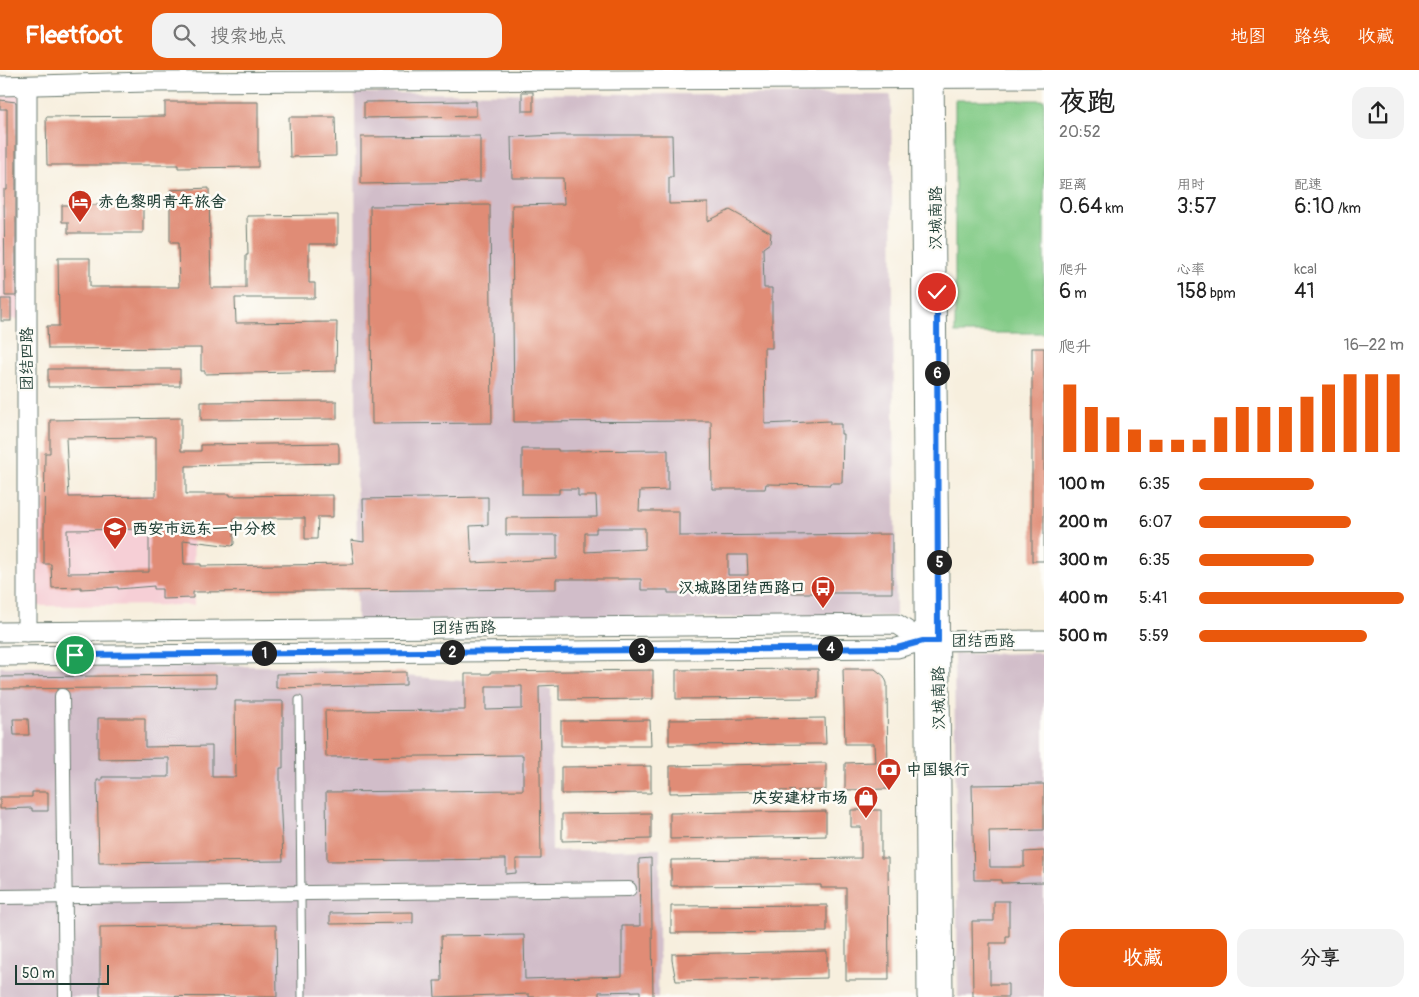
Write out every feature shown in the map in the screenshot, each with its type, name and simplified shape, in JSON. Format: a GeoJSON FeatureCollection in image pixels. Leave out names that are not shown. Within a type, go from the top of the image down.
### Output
{"type":"FeatureCollection","features":[{"type":"Feature","properties":{"kind":"street"},"geometry":{"type":"LineString","coordinates":[[0,86],[513,75],[927,74],[966,78],[1044,78]]}},
{"type":"Feature","properties":{"kind":"street","name":"汉城南路"},"geometry":{"type":"LineString","coordinates":[[927,74],[924,597],[930,641],[942,997]]}},
{"type":"Feature","properties":{"kind":"street","name":"团结四路"},"geometry":{"type":"LineString","coordinates":[[27,86],[28,632]]}},
{"type":"Feature","properties":{"kind":"street","name":"团结西路"},"geometry":{"type":"LineString","coordinates":[[0,632],[897,624],[930,641]]}},
{"type":"Feature","properties":{"kind":"street","name":"团结西路"},"geometry":{"type":"LineString","coordinates":[[0,656],[897,648],[930,641],[1044,640]]}},
{"type":"Feature","properties":{"kind":"street","name":"汉城南路"},"geometry":{"type":"LineString","coordinates":[[927,997],[930,641]]}},
{"type":"Feature","properties":{"kind":"street"},"geometry":{"type":"LineString","coordinates":[[62,696],[66,997]]}},
{"type":"Feature","properties":{"kind":"street"},"geometry":{"type":"LineString","coordinates":[[0,898],[628,889]]}},
{"type":"Feature","properties":{"kind":"lane"},"geometry":{"type":"LineString","coordinates":[[299,700],[302,997]]}},
{"type":"Feature","properties":{"kind":"shaded area"},"geometry":{"type":"Polygon","coordinates":[[[355,93],[891,95],[896,616],[357,621],[355,93]]]}},
{"type":"Feature","properties":{"kind":"shaded area"},"geometry":{"type":"Polygon","coordinates":[[[0,94],[21,94],[21,319],[0,319],[0,94]]]}},
{"type":"Feature","properties":{"kind":"shaded area","name":"西安市远东一中分校"},"geometry":{"type":"Polygon","coordinates":[[[36,495],[193,495],[194,605],[37,606],[36,495]]]}},
{"type":"Feature","properties":{"kind":"shaded area"},"geometry":{"type":"Polygon","coordinates":[[[1044,653],[1044,997],[958,997],[954,654],[1044,653]]]}},
{"type":"Feature","properties":{"kind":"shaded area"},"geometry":{"type":"Polygon","coordinates":[[[292,666],[551,689],[552,851],[660,849],[658,997],[0,997],[0,667],[292,666]]]}},
{"type":"Feature","properties":{"kind":"green space"},"geometry":{"type":"Polygon","coordinates":[[[955,100],[1044,100],[1044,333],[955,333],[955,100]]]}},
{"type":"Feature","properties":{"kind":"building"},"geometry":{"type":"Polygon","coordinates":[[[522,92],[533,92],[533,111],[522,111],[522,92]]]}},
{"type":"Feature","properties":{"kind":"building"},"geometry":{"type":"Polygon","coordinates":[[[0,100],[16,102],[16,296],[5,296],[4,190],[7,190],[7,109],[0,109],[0,100]]]}},
{"type":"Feature","properties":{"kind":"building"},"geometry":{"type":"Polygon","coordinates":[[[476,101],[476,116],[364,118],[364,102],[476,101]]]}},
{"type":"Feature","properties":{"kind":"building"},"geometry":{"type":"Polygon","coordinates":[[[165,102],[258,102],[258,167],[178,168],[178,165],[47,165],[46,117],[165,116],[165,102]]]}},
{"type":"Feature","properties":{"kind":"building"},"geometry":{"type":"Polygon","coordinates":[[[289,117],[335,117],[336,156],[290,157],[289,117]]]}},
{"type":"Feature","properties":{"kind":"building"},"geometry":{"type":"Polygon","coordinates":[[[672,135],[673,177],[669,177],[669,204],[708,203],[708,221],[730,210],[771,233],[770,243],[763,248],[764,288],[772,288],[772,348],[764,348],[765,424],[830,421],[830,424],[841,424],[841,434],[843,434],[842,483],[830,483],[830,485],[766,484],[765,489],[712,489],[711,421],[514,422],[512,205],[564,204],[563,178],[512,178],[511,137],[672,135]]]}},
{"type":"Feature","properties":{"kind":"building"},"geometry":{"type":"Polygon","coordinates":[[[480,136],[480,182],[361,184],[361,137],[480,136]]]}},
{"type":"Feature","properties":{"kind":"building"},"geometry":{"type":"Polygon","coordinates":[[[209,188],[211,288],[246,288],[246,255],[248,255],[247,216],[338,215],[338,244],[309,244],[309,283],[315,283],[315,298],[235,298],[236,323],[337,322],[336,371],[205,374],[205,371],[201,371],[201,348],[48,349],[47,326],[59,326],[58,258],[90,258],[90,287],[179,287],[178,243],[170,243],[170,190],[209,188]]]}},
{"type":"Feature","properties":{"kind":"building"},"geometry":{"type":"Polygon","coordinates":[[[62,205],[143,205],[143,233],[68,233],[68,222],[62,222],[62,205]]]}},
{"type":"Feature","properties":{"kind":"building"},"geometry":{"type":"Polygon","coordinates":[[[490,205],[492,423],[372,424],[370,206],[490,205]]]}},
{"type":"Feature","properties":{"kind":"building"},"geometry":{"type":"Polygon","coordinates":[[[1,299],[11,299],[11,321],[1,321],[1,299]]]}},
{"type":"Feature","properties":{"kind":"building"},"geometry":{"type":"Polygon","coordinates":[[[1032,348],[1044,348],[1044,561],[1032,561],[1032,348]]]}},
{"type":"Feature","properties":{"kind":"building"},"geometry":{"type":"Polygon","coordinates":[[[48,369],[180,369],[180,386],[48,387],[48,369]]]}},
{"type":"Feature","properties":{"kind":"building"},"geometry":{"type":"Polygon","coordinates":[[[337,401],[337,419],[201,420],[201,402],[337,401]]]}},
{"type":"Feature","properties":{"kind":"building"},"geometry":{"type":"Polygon","coordinates":[[[181,418],[181,451],[201,451],[201,445],[338,443],[339,463],[186,466],[186,494],[230,494],[230,496],[333,495],[333,517],[318,517],[317,539],[305,539],[305,518],[234,518],[234,544],[232,546],[183,540],[184,564],[201,564],[201,566],[354,564],[351,540],[364,542],[363,499],[488,497],[488,525],[470,526],[472,563],[557,559],[557,535],[506,535],[506,518],[597,517],[596,496],[578,496],[578,489],[559,489],[559,494],[522,494],[522,449],[558,449],[558,451],[668,450],[668,490],[640,491],[639,511],[679,511],[679,536],[892,534],[892,593],[668,593],[668,590],[641,590],[641,579],[556,579],[556,589],[193,592],[193,598],[162,599],[162,589],[154,589],[154,586],[118,589],[118,587],[52,588],[51,564],[44,564],[45,453],[50,453],[50,420],[181,418]],[[156,437],[66,438],[69,497],[156,496],[156,437]],[[596,528],[596,533],[585,533],[585,552],[645,549],[645,528],[596,528]],[[149,529],[67,530],[68,573],[149,572],[149,529]],[[728,555],[728,575],[748,575],[747,555],[728,555]]]}},
{"type":"Feature","properties":{"kind":"building"},"geometry":{"type":"Polygon","coordinates":[[[818,669],[818,698],[676,699],[676,670],[818,669]]]}},
{"type":"Feature","properties":{"kind":"building"},"geometry":{"type":"Polygon","coordinates":[[[843,669],[875,669],[884,676],[887,683],[888,789],[845,790],[845,763],[875,762],[874,744],[845,744],[843,669]]]}},
{"type":"Feature","properties":{"kind":"building"},"geometry":{"type":"Polygon","coordinates":[[[653,670],[653,699],[559,700],[559,685],[539,686],[541,859],[516,859],[516,873],[506,874],[506,859],[327,861],[326,792],[523,790],[523,755],[326,757],[325,711],[465,710],[465,674],[490,674],[490,672],[653,670]],[[486,686],[486,710],[522,709],[522,686],[486,686]]]}},
{"type":"Feature","properties":{"kind":"building"},"geometry":{"type":"Polygon","coordinates":[[[406,672],[406,685],[276,688],[276,674],[406,672]]]}},
{"type":"Feature","properties":{"kind":"building"},"geometry":{"type":"Polygon","coordinates":[[[216,675],[216,687],[0,689],[0,677],[216,675]]]}},
{"type":"Feature","properties":{"kind":"building"},"geometry":{"type":"Polygon","coordinates":[[[235,701],[283,701],[283,768],[280,768],[280,793],[283,861],[99,863],[97,780],[102,780],[102,777],[169,777],[169,758],[98,759],[98,718],[145,718],[145,747],[212,746],[212,777],[236,777],[235,701]]]}},
{"type":"Feature","properties":{"kind":"building"},"geometry":{"type":"Polygon","coordinates":[[[825,718],[826,744],[669,745],[669,720],[825,718]]]}},
{"type":"Feature","properties":{"kind":"building"},"geometry":{"type":"Polygon","coordinates":[[[13,719],[28,719],[29,735],[14,735],[13,719]]]}},
{"type":"Feature","properties":{"kind":"building"},"geometry":{"type":"Polygon","coordinates":[[[650,720],[651,746],[561,746],[561,721],[650,720]]]}},
{"type":"Feature","properties":{"kind":"building"},"geometry":{"type":"Polygon","coordinates":[[[826,763],[826,790],[670,793],[670,766],[826,763]]]}},
{"type":"Feature","properties":{"kind":"building"},"geometry":{"type":"Polygon","coordinates":[[[651,766],[651,793],[561,794],[561,767],[651,766]]]}},
{"type":"Feature","properties":{"kind":"building"},"geometry":{"type":"Polygon","coordinates":[[[1044,784],[1044,830],[989,831],[990,867],[1024,867],[1024,852],[1044,851],[1044,882],[1001,883],[1001,880],[974,880],[972,785],[1044,784]]]}},
{"type":"Feature","properties":{"kind":"building"},"geometry":{"type":"Polygon","coordinates":[[[32,792],[48,792],[48,811],[32,811],[32,808],[0,809],[0,797],[32,797],[32,792]]]}},
{"type":"Feature","properties":{"kind":"building"},"geometry":{"type":"Polygon","coordinates":[[[851,810],[881,810],[881,858],[888,858],[889,980],[846,980],[846,888],[821,888],[821,885],[671,886],[671,860],[861,858],[861,827],[851,827],[851,810]]]}},
{"type":"Feature","properties":{"kind":"building"},"geometry":{"type":"Polygon","coordinates":[[[826,811],[826,836],[670,839],[670,813],[826,811]]]}},
{"type":"Feature","properties":{"kind":"building"},"geometry":{"type":"Polygon","coordinates":[[[651,813],[651,839],[562,841],[562,814],[651,813]]]}},
{"type":"Feature","properties":{"kind":"building"},"geometry":{"type":"Polygon","coordinates":[[[651,858],[653,997],[640,997],[640,991],[599,992],[599,997],[529,997],[529,994],[435,997],[434,981],[442,981],[441,936],[524,935],[525,979],[622,976],[622,926],[640,926],[639,859],[651,858]]]}},
{"type":"Feature","properties":{"kind":"building"},"geometry":{"type":"Polygon","coordinates":[[[994,901],[1009,901],[1009,936],[1006,936],[1006,943],[990,943],[990,984],[1008,984],[1008,997],[973,997],[972,921],[994,921],[994,901]]]}},
{"type":"Feature","properties":{"kind":"building"},"geometry":{"type":"Polygon","coordinates":[[[827,905],[827,932],[671,933],[671,906],[827,905]]]}},
{"type":"Feature","properties":{"kind":"building"},"geometry":{"type":"Polygon","coordinates":[[[413,912],[413,923],[330,924],[330,913],[413,912]]]}},
{"type":"Feature","properties":{"kind":"building"},"geometry":{"type":"Polygon","coordinates":[[[276,925],[277,997],[100,996],[100,927],[276,925]]]}},
{"type":"Feature","properties":{"kind":"building"},"geometry":{"type":"Polygon","coordinates":[[[827,951],[827,978],[676,981],[672,960],[672,954],[827,951]]]}},
{"type":"Feature","properties":{"kind":"place","name":"赤色黎明青年旅舍"},"geometry":{"type":"Point","coordinates":[80,223]}},
{"type":"Feature","properties":{"kind":"place","name":"西安市远东一中分校"},"geometry":{"type":"Point","coordinates":[115,550]}},
{"type":"Feature","properties":{"kind":"place","name":"汉城路团结西路口"},"geometry":{"type":"Point","coordinates":[823,609]}},
{"type":"Feature","properties":{"kind":"place","name":"中国银行"},"geometry":{"type":"Point","coordinates":[889,791]}},
{"type":"Feature","properties":{"kind":"place","name":"庆安建材市场"},"geometry":{"type":"Point","coordinates":[866,819]}},
{"type":"Feature","properties":{"kind":"route"},"geometry":{"type":"LineString","coordinates":[[75,655],[897,648],[923,641],[938,641],[937,292]]}}]}
